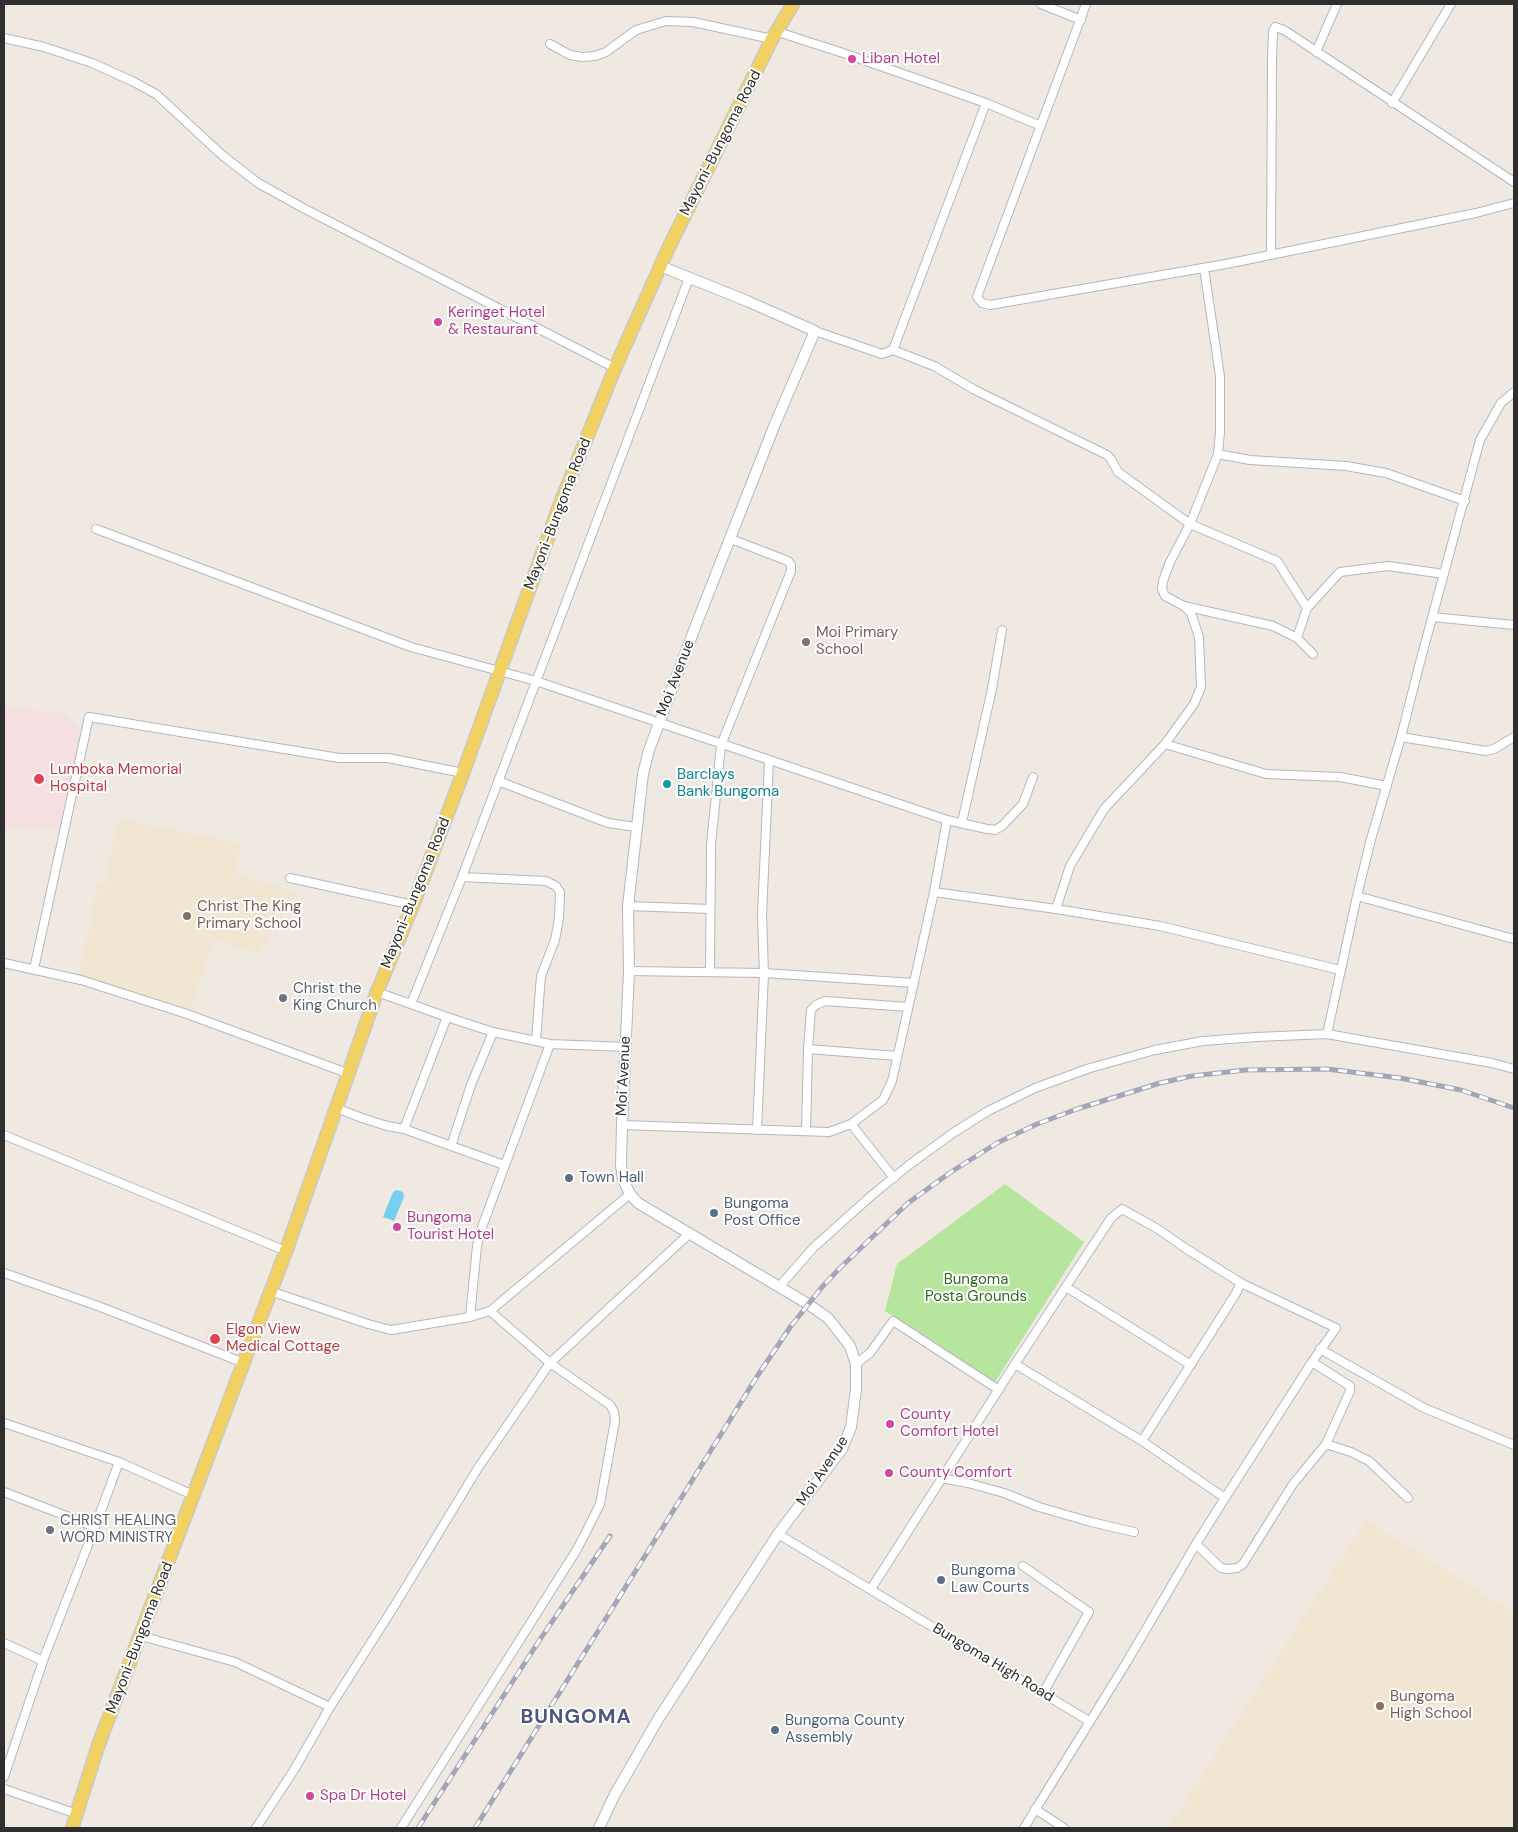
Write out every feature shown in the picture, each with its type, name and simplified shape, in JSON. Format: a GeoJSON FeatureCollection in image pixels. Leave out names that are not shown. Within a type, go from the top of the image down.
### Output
{"type":"FeatureCollection","features":[{"type":"Feature","properties":{"kind":"main road","name":"Mayoni-Bungoma Road"},"geometry":{"type":"LineString","coordinates":[[72,1828],[98,1746],[286,1251],[376,992],[413,905],[463,773],[560,504],[615,368],[660,266],[775,36],[793,4]]}},
{"type":"Feature","properties":{"kind":"street"},"geometry":{"type":"LineString","coordinates":[[1041,4],[1081,20]]}},
{"type":"Feature","properties":{"kind":"street"},"geometry":{"type":"LineString","coordinates":[[1086,4],[977,297],[978,301],[984,304],[990,305],[1204,268],[1476,213],[1514,203]]}},
{"type":"Feature","properties":{"kind":"street"},"geometry":{"type":"LineString","coordinates":[[1316,52],[1337,4]]}},
{"type":"Feature","properties":{"kind":"street"},"geometry":{"type":"LineString","coordinates":[[1392,103],[1451,4]]}},
{"type":"Feature","properties":{"kind":"street"},"geometry":{"type":"LineString","coordinates":[[550,44],[570,55],[582,57],[595,56],[606,52],[636,30],[666,21],[693,22],[775,36],[846,54],[986,103],[1041,126]]}},
{"type":"Feature","properties":{"kind":"street"},"geometry":{"type":"LineString","coordinates":[[1272,255],[1272,60],[1274,27],[1284,30],[1514,182]]}},
{"type":"Feature","properties":{"kind":"street"},"geometry":{"type":"LineString","coordinates":[[4,38],[44,47],[92,63],[132,81],[156,94],[222,155],[258,183],[305,210],[615,368]]}},
{"type":"Feature","properties":{"kind":"street"},"geometry":{"type":"LineString","coordinates":[[893,350],[986,103]]}},
{"type":"Feature","properties":{"kind":"street"},"geometry":{"type":"LineString","coordinates":[[660,266],[815,331],[882,354],[893,350],[934,366],[983,394],[1107,455],[1118,472],[1190,524],[1277,561],[1306,608]]}},
{"type":"Feature","properties":{"kind":"street"},"geometry":{"type":"LineString","coordinates":[[1204,268],[1220,376],[1218,454],[1190,524],[1170,562],[1162,588],[1165,596],[1184,606],[1273,626],[1297,638],[1312,654]]}},
{"type":"Feature","properties":{"kind":"street"},"geometry":{"type":"LineString","coordinates":[[411,1004],[462,877],[689,278]]}},
{"type":"Feature","properties":{"kind":"street","name":"Moi Avenue"},"geometry":{"type":"LineString","coordinates":[[599,1828],[614,1796],[657,1721],[778,1534],[842,1449],[851,1428],[854,1410],[856,1364],[850,1346],[828,1318],[638,1203],[630,1194],[623,1179],[621,1165],[629,971],[628,906],[643,774],[649,750],[659,724],[782,408],[815,331]]}},
{"type":"Feature","properties":{"kind":"street"},"geometry":{"type":"LineString","coordinates":[[1327,1034],[1357,896],[1480,440],[1501,403],[1514,392]]}},
{"type":"Feature","properties":{"kind":"street"},"geometry":{"type":"LineString","coordinates":[[1218,454],[1250,460],[1346,466],[1386,473],[1464,502]]}},
{"type":"Feature","properties":{"kind":"street"},"geometry":{"type":"LineString","coordinates":[[96,529],[411,647],[536,681],[947,820],[995,830],[1002,826],[1023,804],[1033,777]]}},
{"type":"Feature","properties":{"kind":"street"},"geometry":{"type":"LineString","coordinates":[[710,972],[712,831],[721,744],[792,565],[788,561],[731,539]]}},
{"type":"Feature","properties":{"kind":"street"},"geometry":{"type":"LineString","coordinates":[[1297,638],[1306,608],[1340,572],[1388,566],[1444,574]]}},
{"type":"Feature","properties":{"kind":"street"},"geometry":{"type":"LineString","coordinates":[[1056,909],[1070,866],[1104,809],[1165,744],[1194,704],[1201,687],[1199,637],[1191,613],[1184,606]]}},
{"type":"Feature","properties":{"kind":"street"},"geometry":{"type":"LineString","coordinates":[[1432,617],[1514,625]]}},
{"type":"Feature","properties":{"kind":"street"},"geometry":{"type":"LineString","coordinates":[[962,822],[992,689],[1002,630]]}},
{"type":"Feature","properties":{"kind":"street"},"geometry":{"type":"LineString","coordinates":[[34,969],[89,716],[339,758],[388,758],[463,773]]}},
{"type":"Feature","properties":{"kind":"street"},"geometry":{"type":"LineString","coordinates":[[1401,737],[1486,751],[1494,749],[1514,737]]}},
{"type":"Feature","properties":{"kind":"street"},"geometry":{"type":"LineString","coordinates":[[1165,744],[1266,774],[1340,777],[1387,786]]}},
{"type":"Feature","properties":{"kind":"street"},"geometry":{"type":"LineString","coordinates":[[757,1130],[764,973],[762,915],[769,761]]}},
{"type":"Feature","properties":{"kind":"street"},"geometry":{"type":"LineString","coordinates":[[498,781],[608,823],[636,826]]}},
{"type":"Feature","properties":{"kind":"street"},"geometry":{"type":"LineString","coordinates":[[622,1125],[829,1132],[851,1124],[883,1100],[892,1081],[934,892],[947,820]]}},
{"type":"Feature","properties":{"kind":"street"},"geometry":{"type":"LineString","coordinates":[[462,877],[546,881],[556,886],[560,892],[559,918],[555,940],[541,976],[536,1040]]}},
{"type":"Feature","properties":{"kind":"street"},"geometry":{"type":"LineString","coordinates":[[290,878],[413,905]]}},
{"type":"Feature","properties":{"kind":"street"},"geometry":{"type":"LineString","coordinates":[[934,892],[1160,926],[1340,970]]}},
{"type":"Feature","properties":{"kind":"street"},"geometry":{"type":"LineString","coordinates":[[1357,896],[1514,939]]}},
{"type":"Feature","properties":{"kind":"street"},"geometry":{"type":"LineString","coordinates":[[628,906],[710,909]]}},
{"type":"Feature","properties":{"kind":"street"},"geometry":{"type":"LineString","coordinates":[[4,963],[81,980],[187,1014],[347,1073]]}},
{"type":"Feature","properties":{"kind":"street"},"geometry":{"type":"LineString","coordinates":[[629,971],[764,973],[914,983]]}},
{"type":"Feature","properties":{"kind":"street"},"geometry":{"type":"LineString","coordinates":[[376,992],[447,1018],[493,1032],[550,1044],[626,1047]]}},
{"type":"Feature","properties":{"kind":"street"},"geometry":{"type":"LineString","coordinates":[[806,1131],[811,1010],[816,1005],[825,1001],[908,1008]]}},
{"type":"Feature","properties":{"kind":"street"},"geometry":{"type":"LineString","coordinates":[[404,1129],[447,1018]]}},
{"type":"Feature","properties":{"kind":"street"},"geometry":{"type":"LineString","coordinates":[[451,1146],[471,1085],[493,1032]]}},
{"type":"Feature","properties":{"kind":"street"},"geometry":{"type":"LineString","coordinates":[[779,1287],[812,1248],[894,1178],[953,1133],[988,1111],[1035,1088],[1090,1068],[1155,1050],[1203,1041],[1327,1034],[1492,1063],[1514,1070]]}},
{"type":"Feature","properties":{"kind":"street"},"geometry":{"type":"LineString","coordinates":[[470,1317],[477,1246],[482,1227],[550,1044]]}},
{"type":"Feature","properties":{"kind":"street"},"geometry":{"type":"LineString","coordinates":[[808,1048],[897,1056]]}},
{"type":"Feature","properties":{"kind":"street"},"geometry":{"type":"LineString","coordinates":[[336,1108],[378,1123],[404,1129],[504,1165]]}},
{"type":"Feature","properties":{"kind":"street"},"geometry":{"type":"LineString","coordinates":[[851,1124],[894,1178]]}},
{"type":"Feature","properties":{"kind":"street"},"geometry":{"type":"LineString","coordinates":[[4,1135],[286,1251]]}},
{"type":"Feature","properties":{"kind":"street"},"geometry":{"type":"LineString","coordinates":[[270,1291],[391,1330],[470,1317],[490,1311],[630,1194]]}},
{"type":"Feature","properties":{"kind":"street"},"geometry":{"type":"LineString","coordinates":[[871,1589],[941,1478],[971,1435],[998,1390],[1111,1218],[1122,1209],[1158,1229],[1241,1282],[1336,1328],[1320,1349],[1196,1544],[1128,1660],[1024,1828]]}},
{"type":"Feature","properties":{"kind":"street"},"geometry":{"type":"LineString","coordinates":[[256,1828],[294,1770],[330,1707],[395,1605],[478,1468],[550,1363],[690,1234]]}},
{"type":"Feature","properties":{"kind":"street"},"geometry":{"type":"LineString","coordinates":[[4,1273],[98,1306],[244,1363]]}},
{"type":"Feature","properties":{"kind":"street"},"geometry":{"type":"LineString","coordinates":[[1142,1441],[1235,1295],[1241,1282]]}},
{"type":"Feature","properties":{"kind":"street"},"geometry":{"type":"LineString","coordinates":[[1066,1287],[1191,1365]]}},
{"type":"Feature","properties":{"kind":"street"},"geometry":{"type":"LineString","coordinates":[[401,1828],[576,1551],[600,1504],[615,1421],[614,1412],[610,1405],[550,1363],[490,1311]]}},
{"type":"Feature","properties":{"kind":"street"},"geometry":{"type":"LineString","coordinates":[[856,1364],[870,1354],[892,1321],[998,1390]]}},
{"type":"Feature","properties":{"kind":"street"},"geometry":{"type":"LineString","coordinates":[[1320,1349],[1424,1408],[1514,1445]]}},
{"type":"Feature","properties":{"kind":"street"},"geometry":{"type":"LineString","coordinates":[[1196,1544],[1222,1568],[1228,1570],[1243,1564],[1293,1484],[1326,1444],[1350,1391],[1350,1386],[1312,1362]]}},
{"type":"Feature","properties":{"kind":"street"},"geometry":{"type":"LineString","coordinates":[[1015,1364],[1142,1441],[1226,1498]]}},
{"type":"Feature","properties":{"kind":"street"},"geometry":{"type":"LineString","coordinates":[[4,1423],[119,1462],[193,1495]]}},
{"type":"Feature","properties":{"kind":"street"},"geometry":{"type":"LineString","coordinates":[[1326,1444],[1352,1452],[1370,1461],[1408,1498]]}},
{"type":"Feature","properties":{"kind":"street"},"geometry":{"type":"LineString","coordinates":[[4,1777],[43,1661],[119,1462]]}},
{"type":"Feature","properties":{"kind":"street"},"geometry":{"type":"LineString","coordinates":[[941,1478],[1004,1493],[1039,1507],[1134,1532]]}},
{"type":"Feature","properties":{"kind":"street"},"geometry":{"type":"LineString","coordinates":[[4,1492],[95,1527]]}},
{"type":"Feature","properties":{"kind":"street","name":"Bungoma High Road"},"geometry":{"type":"LineString","coordinates":[[778,1534],[1089,1721]]}},
{"type":"Feature","properties":{"kind":"street"},"geometry":{"type":"LineString","coordinates":[[1023,1566],[1089,1612],[1043,1693]]}},
{"type":"Feature","properties":{"kind":"street"},"geometry":{"type":"LineString","coordinates":[[141,1636],[236,1662],[330,1707]]}},
{"type":"Feature","properties":{"kind":"street"},"geometry":{"type":"LineString","coordinates":[[4,1643],[43,1661]]}},
{"type":"Feature","properties":{"kind":"street"},"geometry":{"type":"LineString","coordinates":[[4,1789],[77,1814]]}},
{"type":"Feature","properties":{"kind":"street"},"geometry":{"type":"LineString","coordinates":[[1036,1809],[1064,1828]]}},
{"type":"Feature","properties":{"kind":"shaded area","name":"Lumboka Memorial Hospital"},"geometry":{"type":"Polygon","coordinates":[[[4,707],[67,714],[70,720],[84,732],[62,829],[4,827],[4,707]]]}},
{"type":"Feature","properties":{"kind":"shaded area","name":"Christ The King Primary School"},"geometry":{"type":"Polygon","coordinates":[[[118,819],[241,843],[236,874],[297,892],[258,954],[214,940],[190,1011],[79,976],[98,883],[104,884],[118,819]]]}},
{"type":"Feature","properties":{"kind":"shaded area","name":"Elgon View Medical Cottage"},"geometry":{"type":"Polygon","coordinates":[[[209,1326],[228,1334],[222,1351],[202,1344],[209,1326]]]}},
{"type":"Feature","properties":{"kind":"shaded area","name":"Bungoma High School"},"geometry":{"type":"Polygon","coordinates":[[[1366,1520],[1514,1613],[1514,1828],[1168,1828],[1366,1520]]]}},
{"type":"Feature","properties":{"kind":"green space","name":"Bungoma Posta Grounds"},"geometry":{"type":"Polygon","coordinates":[[[1005,1184],[1084,1242],[995,1382],[885,1311],[897,1264],[1005,1184]]]}},
{"type":"Feature","properties":{"kind":"water"},"geometry":{"type":"Polygon","coordinates":[[[397,1190],[403,1192],[404,1197],[394,1221],[383,1217],[393,1192],[397,1190]]]}},
{"type":"Feature","properties":{"kind":"railway"},"geometry":{"type":"LineString","coordinates":[[475,1828],[758,1375],[791,1326],[822,1287],[841,1267],[908,1203],[951,1172],[997,1143],[1037,1124],[1077,1109],[1160,1083],[1192,1076],[1245,1070],[1327,1069],[1400,1078],[1461,1090],[1514,1108]]}},
{"type":"Feature","properties":{"kind":"railway"},"geometry":{"type":"LineString","coordinates":[[418,1828],[537,1644],[610,1536]]}},
{"type":"Feature","properties":{"kind":"place","name":"Liban Hotel"},"geometry":{"type":"Point","coordinates":[852,59]}},
{"type":"Feature","properties":{"kind":"place","name":"Keringet Hotel & Restaurant"},"geometry":{"type":"Point","coordinates":[438,322]}},
{"type":"Feature","properties":{"kind":"place","name":"Moi Primary School"},"geometry":{"type":"Point","coordinates":[806,642]}},
{"type":"Feature","properties":{"kind":"place","name":"Lumboka Memorial Hospital"},"geometry":{"type":"Point","coordinates":[39,779]}},
{"type":"Feature","properties":{"kind":"place","name":"Barclays Bank Bungoma"},"geometry":{"type":"Point","coordinates":[667,784]}},
{"type":"Feature","properties":{"kind":"place","name":"Christ The King Primary School"},"geometry":{"type":"Point","coordinates":[187,916]}},
{"type":"Feature","properties":{"kind":"place","name":"Christ the King Church"},"geometry":{"type":"Point","coordinates":[283,998]}},
{"type":"Feature","properties":{"kind":"place","name":"Town Hall"},"geometry":{"type":"Point","coordinates":[569,1178]}},
{"type":"Feature","properties":{"kind":"place","name":"Bungoma Post Office"},"geometry":{"type":"Point","coordinates":[714,1213]}},
{"type":"Feature","properties":{"kind":"place","name":"Bungoma Tourist Hotel"},"geometry":{"type":"Point","coordinates":[397,1227]}},
{"type":"Feature","properties":{"kind":"place","name":"Elgon View Medical Cottage"},"geometry":{"type":"Point","coordinates":[215,1339]}},
{"type":"Feature","properties":{"kind":"place","name":"County Comfort Hotel"},"geometry":{"type":"Point","coordinates":[890,1424]}},
{"type":"Feature","properties":{"kind":"place","name":"County Comfort"},"geometry":{"type":"Point","coordinates":[889,1473]}},
{"type":"Feature","properties":{"kind":"place","name":"CHRIST HEALING WORD MINISTRY"},"geometry":{"type":"Point","coordinates":[50,1530]}},
{"type":"Feature","properties":{"kind":"place","name":"Bungoma Law Courts"},"geometry":{"type":"Point","coordinates":[941,1580]}},
{"type":"Feature","properties":{"kind":"place","name":"Bungoma High School"},"geometry":{"type":"Point","coordinates":[1380,1706]}},
{"type":"Feature","properties":{"kind":"place","name":"Bungoma County Assembly"},"geometry":{"type":"Point","coordinates":[775,1730]}},
{"type":"Feature","properties":{"kind":"place","name":"Spa Dr Hotel"},"geometry":{"type":"Point","coordinates":[310,1796]}},
{"type":"Feature","properties":{"kind":"district","name":"BUNGOMA"},"geometry":{"type":"Point","coordinates":[576,1718]}}]}
